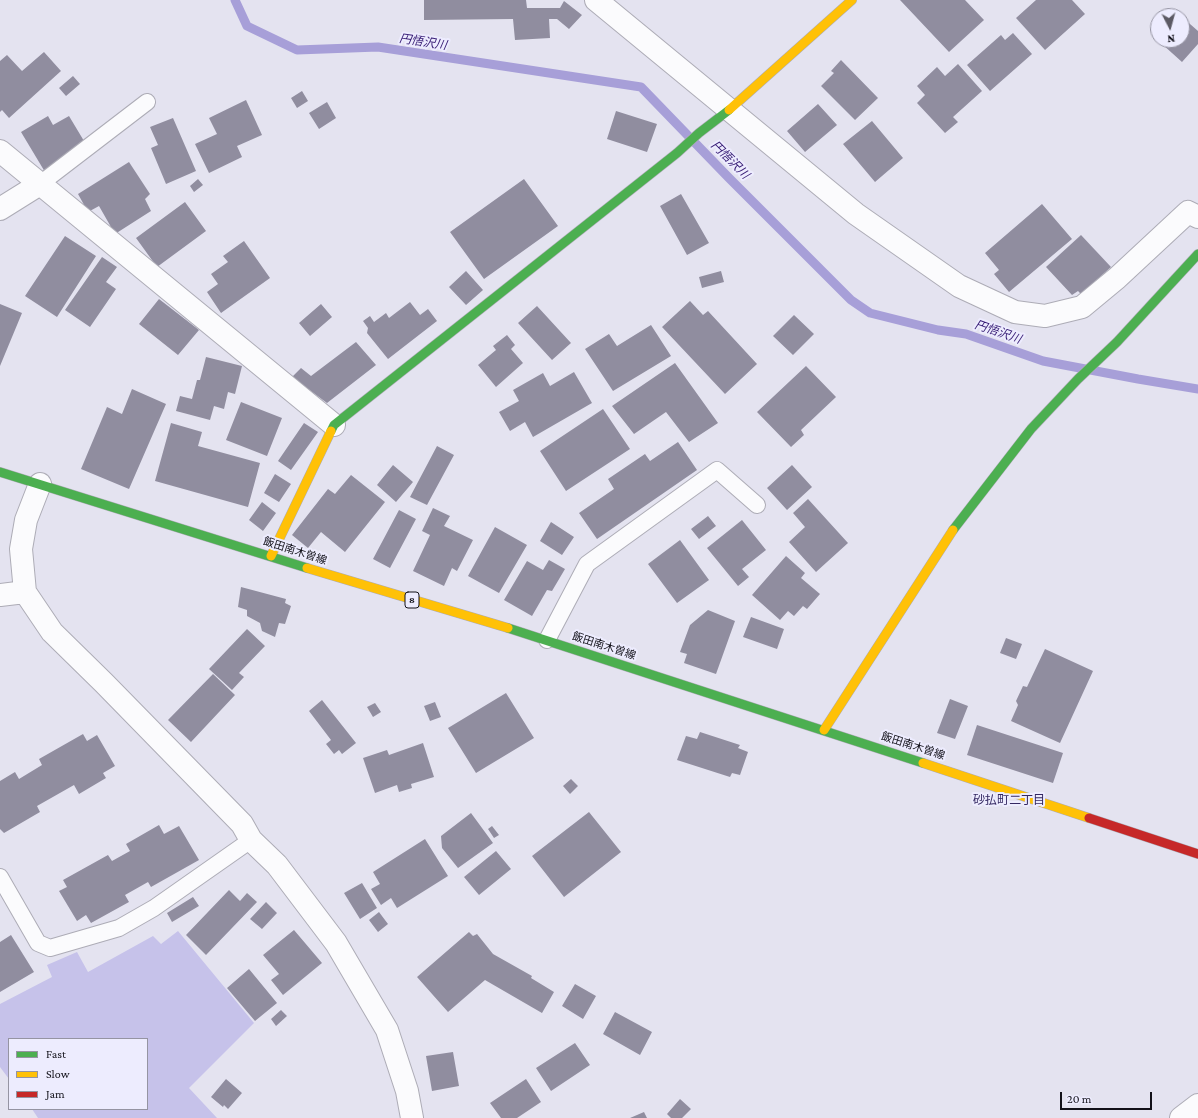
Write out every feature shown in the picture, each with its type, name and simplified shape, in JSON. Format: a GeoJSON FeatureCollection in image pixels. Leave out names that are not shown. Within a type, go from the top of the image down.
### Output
{"type":"FeatureCollection","features":[{"type":"Feature","properties":{"kind":"street"},"geometry":{"type":"LineString","coordinates":[[596,0],[856,214],[959,286],[1015,312],[1045,316],[1082,306],[1117,278],[1188,212],[1198,217]]}},
{"type":"Feature","properties":{"kind":"street"},"geometry":{"type":"LineString","coordinates":[[271,556],[334,425],[677,153],[699,133],[729,110],[848,1]]}},
{"type":"Feature","properties":{"kind":"street"},"geometry":{"type":"LineString","coordinates":[[0,151],[334,425]]}},
{"type":"Feature","properties":{"kind":"street"},"geometry":{"type":"LineString","coordinates":[[0,209],[40,184]]}},
{"type":"Feature","properties":{"kind":"street"},"geometry":{"type":"LineString","coordinates":[[824,730],[947,538],[1031,429],[1078,379],[1116,342],[1198,254]]}},
{"type":"Feature","properties":{"kind":"street","name":"飯田南木曽線"},"geometry":{"type":"LineString","coordinates":[[0,472],[340,578],[547,640],[1198,854]]}},
{"type":"Feature","properties":{"kind":"street"},"geometry":{"type":"LineString","coordinates":[[40,484],[26,520],[20,549],[26,592],[52,632],[242,824],[251,840],[277,865],[336,943],[387,1030],[407,1091],[412,1118]]}},
{"type":"Feature","properties":{"kind":"street"},"geometry":{"type":"LineString","coordinates":[[0,595],[26,592]]}},
{"type":"Feature","properties":{"kind":"street"},"geometry":{"type":"LineString","coordinates":[[1181,1118],[1198,1105]]}},
{"type":"Feature","properties":{"kind":"lane"},"geometry":{"type":"LineString","coordinates":[[40,184],[147,102]]}},
{"type":"Feature","properties":{"kind":"lane"},"geometry":{"type":"LineString","coordinates":[[547,640],[587,564],[717,470],[757,505]]}},
{"type":"Feature","properties":{"kind":"lane"},"geometry":{"type":"LineString","coordinates":[[0,877],[38,943],[50,948],[119,928],[154,908],[251,840]]}},
{"type":"Feature","properties":{"kind":"shaded area"},"geometry":{"type":"Polygon","coordinates":[[[178,931],[254,1023],[189,1088],[217,1118],[38,1118],[33,1110],[148,1110],[148,1038],[8,1038],[8,1078],[0,1067],[0,1004],[52,977],[47,965],[77,952],[88,972],[153,936],[161,944],[178,931]]]}},
{"type":"Feature","properties":{"kind":"building"},"geometry":{"type":"Polygon","coordinates":[[[424,0],[526,0],[527,8],[560,8],[564,1],[582,15],[569,29],[557,19],[549,19],[550,38],[515,40],[513,19],[424,20],[424,0]]]}},
{"type":"Feature","properties":{"kind":"building"},"geometry":{"type":"Polygon","coordinates":[[[900,0],[965,0],[984,20],[949,52],[900,0]]]}},
{"type":"Feature","properties":{"kind":"building"},"geometry":{"type":"Polygon","coordinates":[[[1036,0],[1072,0],[1085,14],[1045,50],[1016,18],[1036,0]]]}},
{"type":"Feature","properties":{"kind":"building"},"geometry":{"type":"Polygon","coordinates":[[[1190,24],[1198,31],[1198,44],[1182,62],[1166,48],[1190,48],[1190,24]]]}},
{"type":"Feature","properties":{"kind":"building"},"geometry":{"type":"Polygon","coordinates":[[[1013,33],[1032,54],[990,91],[967,65],[1001,35],[1005,40],[1013,33]]]}},
{"type":"Feature","properties":{"kind":"building"},"geometry":{"type":"Polygon","coordinates":[[[44,52],[61,71],[9,118],[2,110],[0,112],[0,61],[7,55],[22,71],[44,52]]]}},
{"type":"Feature","properties":{"kind":"building"},"geometry":{"type":"Polygon","coordinates":[[[841,60],[878,98],[855,120],[821,86],[834,73],[831,71],[841,60]]]}},
{"type":"Feature","properties":{"kind":"building"},"geometry":{"type":"Polygon","coordinates":[[[958,64],[982,91],[953,117],[958,122],[945,133],[917,103],[925,95],[917,86],[937,67],[945,76],[958,64]]]}},
{"type":"Feature","properties":{"kind":"building"},"geometry":{"type":"Polygon","coordinates":[[[73,76],[80,84],[66,96],[59,88],[73,76]]]}},
{"type":"Feature","properties":{"kind":"building"},"geometry":{"type":"Polygon","coordinates":[[[302,91],[308,101],[297,108],[291,98],[302,91]]]}},
{"type":"Feature","properties":{"kind":"building"},"geometry":{"type":"Polygon","coordinates":[[[246,100],[262,135],[237,146],[242,157],[209,173],[195,144],[217,134],[209,118],[246,100]]]}},
{"type":"Feature","properties":{"kind":"building"},"geometry":{"type":"Polygon","coordinates":[[[327,102],[336,118],[319,129],[309,113],[327,102]]]}},
{"type":"Feature","properties":{"kind":"building"},"geometry":{"type":"Polygon","coordinates":[[[818,104],[837,125],[805,152],[787,131],[818,104]]]}},
{"type":"Feature","properties":{"kind":"building"},"geometry":{"type":"Polygon","coordinates":[[[616,111],[657,124],[647,152],[607,139],[616,111]]]}},
{"type":"Feature","properties":{"kind":"building"},"geometry":{"type":"Polygon","coordinates":[[[48,116],[53,125],[69,116],[87,146],[45,172],[21,132],[48,116]]]}},
{"type":"Feature","properties":{"kind":"building"},"geometry":{"type":"Polygon","coordinates":[[[173,118],[196,171],[166,184],[151,148],[158,145],[150,127],[173,118]]]}},
{"type":"Feature","properties":{"kind":"building"},"geometry":{"type":"Polygon","coordinates":[[[872,121],[903,158],[875,182],[843,144],[872,121]]]}},
{"type":"Feature","properties":{"kind":"building"},"geometry":{"type":"Polygon","coordinates":[[[129,162],[150,194],[145,199],[151,211],[115,234],[99,206],[88,212],[78,194],[129,162]]]}},
{"type":"Feature","properties":{"kind":"building"},"geometry":{"type":"Polygon","coordinates":[[[198,179],[203,185],[194,192],[190,186],[198,179]]]}},
{"type":"Feature","properties":{"kind":"building"},"geometry":{"type":"Polygon","coordinates":[[[524,179],[558,226],[484,279],[450,232],[524,179]]]}},
{"type":"Feature","properties":{"kind":"building"},"geometry":{"type":"Polygon","coordinates":[[[681,194],[709,243],[687,255],[660,206],[681,194]]]}},
{"type":"Feature","properties":{"kind":"building"},"geometry":{"type":"Polygon","coordinates":[[[185,202],[206,231],[157,267],[136,238],[185,202]]]}},
{"type":"Feature","properties":{"kind":"building"},"geometry":{"type":"Polygon","coordinates":[[[1042,204],[1072,239],[1009,292],[994,274],[999,270],[985,253],[1042,204]]]}},
{"type":"Feature","properties":{"kind":"building"},"geometry":{"type":"Polygon","coordinates":[[[1081,235],[1111,267],[1081,294],[1078,291],[1072,295],[1046,267],[1081,235]]]}},
{"type":"Feature","properties":{"kind":"building"},"geometry":{"type":"Polygon","coordinates":[[[65,236],[96,256],[57,317],[25,296],[65,236]]]}},
{"type":"Feature","properties":{"kind":"building"},"geometry":{"type":"Polygon","coordinates":[[[244,241],[270,278],[221,313],[207,292],[218,284],[211,274],[228,262],[223,256],[244,241]]]}},
{"type":"Feature","properties":{"kind":"building"},"geometry":{"type":"Polygon","coordinates":[[[102,257],[117,267],[106,282],[116,289],[90,327],[65,310],[102,257]]]}},
{"type":"Feature","properties":{"kind":"building"},"geometry":{"type":"Polygon","coordinates":[[[466,271],[483,290],[466,305],[449,287],[466,271]]]}},
{"type":"Feature","properties":{"kind":"building"},"geometry":{"type":"Polygon","coordinates":[[[721,271],[724,282],[702,288],[699,277],[721,271]]]}},
{"type":"Feature","properties":{"kind":"building"},"geometry":{"type":"Polygon","coordinates":[[[159,299],[199,330],[178,355],[139,324],[159,299]]]}},
{"type":"Feature","properties":{"kind":"building"},"geometry":{"type":"Polygon","coordinates":[[[690,301],[703,315],[708,311],[757,364],[725,394],[662,327],[690,301]]]}},
{"type":"Feature","properties":{"kind":"building"},"geometry":{"type":"Polygon","coordinates":[[[410,302],[420,315],[428,309],[437,321],[388,359],[367,333],[368,328],[363,321],[370,316],[374,322],[386,313],[389,318],[410,302]]]}},
{"type":"Feature","properties":{"kind":"building"},"geometry":{"type":"Polygon","coordinates":[[[0,304],[22,313],[0,366],[0,304]]]}},
{"type":"Feature","properties":{"kind":"building"},"geometry":{"type":"Polygon","coordinates":[[[321,304],[332,317],[310,336],[299,323],[321,304]]]}},
{"type":"Feature","properties":{"kind":"building"},"geometry":{"type":"Polygon","coordinates":[[[537,306],[571,343],[552,360],[518,323],[537,306]]]}},
{"type":"Feature","properties":{"kind":"building"},"geometry":{"type":"Polygon","coordinates":[[[794,315],[814,334],[793,355],[773,336],[794,315]]]}},
{"type":"Feature","properties":{"kind":"building"},"geometry":{"type":"Polygon","coordinates":[[[651,325],[671,356],[613,391],[585,349],[609,334],[617,346],[651,325]]]}},
{"type":"Feature","properties":{"kind":"building"},"geometry":{"type":"Polygon","coordinates":[[[507,335],[515,345],[511,349],[523,363],[496,387],[478,365],[496,350],[493,346],[507,335]]]}},
{"type":"Feature","properties":{"kind":"building"},"geometry":{"type":"Polygon","coordinates":[[[356,342],[376,365],[327,403],[292,377],[301,368],[311,376],[356,342]]]}},
{"type":"Feature","properties":{"kind":"building"},"geometry":{"type":"Polygon","coordinates":[[[206,357],[242,366],[235,394],[228,392],[224,409],[214,406],[210,420],[176,411],[180,396],[192,399],[197,380],[200,380],[206,357]]]}},
{"type":"Feature","properties":{"kind":"building"},"geometry":{"type":"Polygon","coordinates":[[[675,363],[718,423],[689,442],[666,412],[634,434],[612,406],[675,363]]]}},
{"type":"Feature","properties":{"kind":"building"},"geometry":{"type":"Polygon","coordinates":[[[806,366],[836,397],[801,430],[804,435],[791,447],[757,412],[806,366]]]}},
{"type":"Feature","properties":{"kind":"building"},"geometry":{"type":"Polygon","coordinates":[[[574,372],[592,403],[533,437],[525,422],[510,431],[499,412],[519,401],[513,390],[543,373],[550,386],[574,372]]]}},
{"type":"Feature","properties":{"kind":"building"},"geometry":{"type":"Polygon","coordinates":[[[132,389],[166,404],[129,489],[81,469],[107,407],[122,414],[132,389]]]}},
{"type":"Feature","properties":{"kind":"building"},"geometry":{"type":"Polygon","coordinates":[[[241,402],[282,418],[267,456],[226,440],[241,402]]]}},
{"type":"Feature","properties":{"kind":"building"},"geometry":{"type":"Polygon","coordinates":[[[603,409],[630,449],[566,491],[540,451],[603,409]]]}},
{"type":"Feature","properties":{"kind":"building"},"geometry":{"type":"Polygon","coordinates":[[[171,423],[202,432],[198,446],[260,463],[248,507],[155,481],[171,423]]]}},
{"type":"Feature","properties":{"kind":"building"},"geometry":{"type":"Polygon","coordinates":[[[304,423],[318,432],[291,470],[278,461],[304,423]]]}},
{"type":"Feature","properties":{"kind":"building"},"geometry":{"type":"Polygon","coordinates":[[[678,442],[697,470],[597,539],[579,513],[614,489],[608,479],[645,454],[650,461],[678,442]]]}},
{"type":"Feature","properties":{"kind":"building"},"geometry":{"type":"Polygon","coordinates":[[[437,446],[454,455],[427,505],[410,497],[437,446]]]}},
{"type":"Feature","properties":{"kind":"building"},"geometry":{"type":"Polygon","coordinates":[[[393,465],[413,482],[396,502],[377,485],[393,465]]]}},
{"type":"Feature","properties":{"kind":"building"},"geometry":{"type":"Polygon","coordinates":[[[792,465],[812,487],[787,510],[767,488],[792,465]]]}},
{"type":"Feature","properties":{"kind":"building"},"geometry":{"type":"Polygon","coordinates":[[[275,474],[291,484],[279,502],[264,493],[275,474]]]}},
{"type":"Feature","properties":{"kind":"building"},"geometry":{"type":"Polygon","coordinates":[[[351,475],[385,502],[345,552],[321,532],[308,548],[292,535],[328,489],[335,494],[351,475]]]}},
{"type":"Feature","properties":{"kind":"building"},"geometry":{"type":"Polygon","coordinates":[[[808,499],[848,543],[816,572],[789,542],[805,527],[793,513],[808,499]]]}},
{"type":"Feature","properties":{"kind":"building"},"geometry":{"type":"Polygon","coordinates":[[[262,502],[276,513],[263,531],[249,520],[262,502]]]}},
{"type":"Feature","properties":{"kind":"building"},"geometry":{"type":"Polygon","coordinates":[[[433,508],[450,516],[444,526],[473,540],[457,571],[452,568],[444,586],[413,571],[430,535],[422,531],[433,508]]]}},
{"type":"Feature","properties":{"kind":"building"},"geometry":{"type":"Polygon","coordinates":[[[399,510],[416,519],[390,568],[373,559],[399,510]]]}},
{"type":"Feature","properties":{"kind":"building"},"geometry":{"type":"Polygon","coordinates":[[[708,516],[716,526],[699,539],[691,529],[708,516]]]}},
{"type":"Feature","properties":{"kind":"building"},"geometry":{"type":"Polygon","coordinates":[[[742,520],[766,550],[742,569],[749,577],[738,586],[707,548],[742,520]]]}},
{"type":"Feature","properties":{"kind":"building"},"geometry":{"type":"Polygon","coordinates":[[[551,522],[574,537],[562,555],[540,541],[551,522]]]}},
{"type":"Feature","properties":{"kind":"building"},"geometry":{"type":"Polygon","coordinates":[[[495,527],[527,545],[499,593],[468,576],[495,527]]]}},
{"type":"Feature","properties":{"kind":"building"},"geometry":{"type":"Polygon","coordinates":[[[680,540],[709,580],[677,603],[648,564],[680,540]]]}},
{"type":"Feature","properties":{"kind":"building"},"geometry":{"type":"Polygon","coordinates":[[[786,556],[805,573],[801,578],[820,594],[807,609],[803,606],[794,616],[788,611],[780,620],[752,595],[786,556]]]}},
{"type":"Feature","properties":{"kind":"building"},"geometry":{"type":"Polygon","coordinates":[[[549,560],[565,569],[552,591],[547,590],[532,616],[504,600],[527,561],[543,570],[549,560]]]}},
{"type":"Feature","properties":{"kind":"building"},"geometry":{"type":"Polygon","coordinates":[[[241,587],[286,599],[285,603],[291,606],[285,624],[279,623],[275,637],[262,631],[260,623],[247,616],[247,610],[238,607],[241,587]]]}},
{"type":"Feature","properties":{"kind":"building"},"geometry":{"type":"Polygon","coordinates":[[[708,610],[735,621],[716,674],[684,663],[687,654],[680,652],[690,625],[708,610]]]}},
{"type":"Feature","properties":{"kind":"building"},"geometry":{"type":"Polygon","coordinates":[[[751,617],[784,629],[777,649],[743,637],[751,617]]]}},
{"type":"Feature","properties":{"kind":"building"},"geometry":{"type":"Polygon","coordinates":[[[247,629],[265,646],[239,673],[244,677],[232,690],[209,669],[247,629]]]}},
{"type":"Feature","properties":{"kind":"building"},"geometry":{"type":"Polygon","coordinates":[[[1006,638],[1022,644],[1016,659],[1000,653],[1006,638]]]}},
{"type":"Feature","properties":{"kind":"building"},"geometry":{"type":"Polygon","coordinates":[[[1045,649],[1093,671],[1060,743],[1011,721],[1018,705],[1016,701],[1023,686],[1027,687],[1045,649]]]}},
{"type":"Feature","properties":{"kind":"building"},"geometry":{"type":"Polygon","coordinates":[[[213,674],[235,695],[191,742],[168,720],[213,674]]]}},
{"type":"Feature","properties":{"kind":"building"},"geometry":{"type":"Polygon","coordinates":[[[506,693],[534,738],[476,773],[448,728],[506,693]]]}},
{"type":"Feature","properties":{"kind":"building"},"geometry":{"type":"Polygon","coordinates":[[[950,699],[968,706],[955,739],[937,733],[950,699]]]}},
{"type":"Feature","properties":{"kind":"building"},"geometry":{"type":"Polygon","coordinates":[[[322,700],[356,743],[342,754],[339,750],[334,754],[326,744],[331,740],[309,711],[322,700]]]}},
{"type":"Feature","properties":{"kind":"building"},"geometry":{"type":"Polygon","coordinates":[[[435,702],[441,717],[430,721],[424,706],[435,702]]]}},
{"type":"Feature","properties":{"kind":"building"},"geometry":{"type":"Polygon","coordinates":[[[375,703],[381,712],[373,717],[367,707],[375,703]]]}},
{"type":"Feature","properties":{"kind":"building"},"geometry":{"type":"Polygon","coordinates":[[[977,725],[1063,753],[1053,783],[967,755],[977,725]]]}},
{"type":"Feature","properties":{"kind":"building"},"geometry":{"type":"Polygon","coordinates":[[[700,732],[740,745],[738,748],[748,752],[740,775],[732,773],[730,777],[677,760],[686,736],[697,739],[700,732]]]}},
{"type":"Feature","properties":{"kind":"building"},"geometry":{"type":"Polygon","coordinates":[[[83,734],[87,741],[97,735],[115,766],[103,773],[106,778],[79,794],[74,785],[37,806],[40,812],[4,833],[0,829],[0,781],[15,772],[19,779],[42,765],[39,759],[83,734]]]}},
{"type":"Feature","properties":{"kind":"building"},"geometry":{"type":"Polygon","coordinates":[[[423,743],[434,777],[411,784],[412,788],[399,792],[397,785],[375,793],[363,758],[387,750],[389,755],[423,743]]]}},
{"type":"Feature","properties":{"kind":"building"},"geometry":{"type":"Polygon","coordinates":[[[571,779],[578,786],[570,794],[563,786],[571,779]]]}},
{"type":"Feature","properties":{"kind":"building"},"geometry":{"type":"Polygon","coordinates":[[[589,812],[621,852],[564,897],[532,856],[589,812]]]}},
{"type":"Feature","properties":{"kind":"building"},"geometry":{"type":"Polygon","coordinates":[[[471,813],[493,843],[458,868],[442,848],[441,836],[471,813]]]}},
{"type":"Feature","properties":{"kind":"building"},"geometry":{"type":"Polygon","coordinates":[[[159,825],[164,834],[179,826],[199,860],[151,887],[148,882],[125,895],[129,902],[91,923],[86,915],[77,921],[59,891],[67,887],[63,880],[108,855],[112,861],[130,851],[126,844],[159,825]]]}},
{"type":"Feature","properties":{"kind":"building"},"geometry":{"type":"Polygon","coordinates":[[[492,826],[499,835],[494,838],[488,829],[492,826]]]}},
{"type":"Feature","properties":{"kind":"building"},"geometry":{"type":"Polygon","coordinates":[[[425,839],[448,876],[397,908],[391,898],[381,905],[371,889],[380,884],[373,872],[425,839]]]}},
{"type":"Feature","properties":{"kind":"building"},"geometry":{"type":"Polygon","coordinates":[[[496,851],[511,869],[479,895],[464,877],[496,851]]]}},
{"type":"Feature","properties":{"kind":"building"},"geometry":{"type":"Polygon","coordinates":[[[362,883],[377,908],[360,919],[344,893],[362,883]]]}},
{"type":"Feature","properties":{"kind":"building"},"geometry":{"type":"Polygon","coordinates":[[[229,890],[240,901],[247,893],[257,902],[206,955],[186,935],[229,890]]]}},
{"type":"Feature","properties":{"kind":"building"},"geometry":{"type":"Polygon","coordinates":[[[193,897],[199,906],[172,922],[167,913],[193,897]]]}},
{"type":"Feature","properties":{"kind":"building"},"geometry":{"type":"Polygon","coordinates":[[[266,902],[277,913],[262,929],[250,919],[266,902]]]}},
{"type":"Feature","properties":{"kind":"building"},"geometry":{"type":"Polygon","coordinates":[[[379,912],[388,924],[378,932],[369,920],[379,912]]]}},
{"type":"Feature","properties":{"kind":"building"},"geometry":{"type":"Polygon","coordinates":[[[294,930],[322,963],[283,995],[271,980],[279,974],[263,955],[294,930]]]}},
{"type":"Feature","properties":{"kind":"building"},"geometry":{"type":"Polygon","coordinates":[[[469,932],[473,936],[477,934],[493,954],[532,976],[531,978],[554,992],[542,1013],[485,980],[448,1012],[417,977],[469,932]]]}},
{"type":"Feature","properties":{"kind":"building"},"geometry":{"type":"Polygon","coordinates":[[[11,935],[34,972],[0,992],[0,942],[11,935]]]}},
{"type":"Feature","properties":{"kind":"building"},"geometry":{"type":"Polygon","coordinates":[[[249,969],[277,1003],[255,1021],[227,988],[249,969]]]}},
{"type":"Feature","properties":{"kind":"building"},"geometry":{"type":"Polygon","coordinates":[[[575,984],[596,996],[583,1019],[562,1006],[575,984]]]}},
{"type":"Feature","properties":{"kind":"building"},"geometry":{"type":"Polygon","coordinates":[[[281,1010],[287,1016],[276,1026],[271,1019],[281,1010]]]}},
{"type":"Feature","properties":{"kind":"building"},"geometry":{"type":"Polygon","coordinates":[[[615,1012],[652,1032],[640,1055],[603,1034],[615,1012]]]}},
{"type":"Feature","properties":{"kind":"building"},"geometry":{"type":"Polygon","coordinates":[[[575,1043],[590,1065],[551,1091],[536,1068],[575,1043]]]}},
{"type":"Feature","properties":{"kind":"building"},"geometry":{"type":"Polygon","coordinates":[[[453,1052],[459,1086],[432,1091],[426,1056],[453,1052]]]}},
{"type":"Feature","properties":{"kind":"building"},"geometry":{"type":"Polygon","coordinates":[[[226,1079],[242,1093],[228,1109],[224,1105],[223,1107],[211,1097],[226,1079]]]}},
{"type":"Feature","properties":{"kind":"building"},"geometry":{"type":"Polygon","coordinates":[[[526,1079],[541,1102],[517,1118],[501,1118],[490,1103],[526,1079]]]}},
{"type":"Feature","properties":{"kind":"building"},"geometry":{"type":"Polygon","coordinates":[[[680,1099],[691,1109],[682,1118],[671,1118],[667,1114],[680,1099]]]}},
{"type":"Feature","properties":{"kind":"building"},"geometry":{"type":"Polygon","coordinates":[[[644,1112],[647,1118],[630,1118],[644,1112]]]}},
{"type":"Feature","properties":{"kind":"waterway","name":"円悟沢川"},"geometry":{"type":"LineString","coordinates":[[235,0],[247,26],[297,50],[378,47],[641,87],[729,178],[851,300],[870,313],[938,330],[966,334],[1043,361],[1198,389]]}},
{"type":"Feature","properties":{"kind":"traffic: fast"},"geometry":{"type":"LineString","coordinates":[[331,431],[334,425],[729,110]]}},
{"type":"Feature","properties":{"kind":"traffic: fast"},"geometry":{"type":"LineString","coordinates":[[953,530],[1031,429],[1078,379],[1117,342],[1198,254]]}},
{"type":"Feature","properties":{"kind":"traffic: fast"},"geometry":{"type":"LineString","coordinates":[[0,472],[307,568]]}},
{"type":"Feature","properties":{"kind":"traffic: fast"},"geometry":{"type":"LineString","coordinates":[[508,628],[923,763]]}},
{"type":"Feature","properties":{"kind":"traffic: slow"},"geometry":{"type":"LineString","coordinates":[[729,110],[852,0]]}},
{"type":"Feature","properties":{"kind":"traffic: slow"},"geometry":{"type":"LineString","coordinates":[[271,556],[331,431]]}},
{"type":"Feature","properties":{"kind":"traffic: slow"},"geometry":{"type":"LineString","coordinates":[[824,730],[953,530]]}},
{"type":"Feature","properties":{"kind":"traffic: slow"},"geometry":{"type":"LineString","coordinates":[[307,568],[508,628]]}},
{"type":"Feature","properties":{"kind":"traffic: slow"},"geometry":{"type":"LineString","coordinates":[[923,763],[1089,818]]}},
{"type":"Feature","properties":{"kind":"traffic: jam"},"geometry":{"type":"LineString","coordinates":[[1089,818],[1198,854]]}},
{"type":"Feature","properties":{"kind":"district","name":"砂払町二丁目"},"geometry":{"type":"Point","coordinates":[1009,800]}}]}
